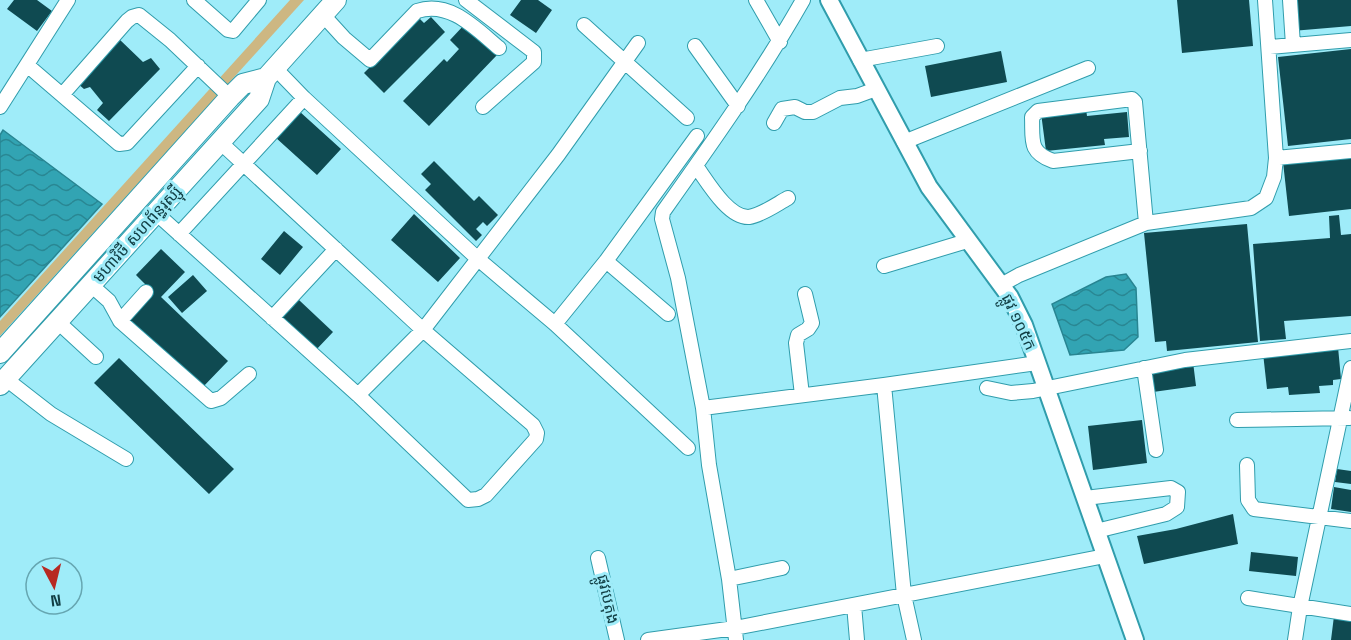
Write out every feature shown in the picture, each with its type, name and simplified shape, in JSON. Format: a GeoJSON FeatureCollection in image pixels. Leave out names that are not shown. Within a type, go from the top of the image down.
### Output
{"type":"FeatureCollection","features":[{"type":"Feature","properties":{"kind":"highway","name":"មហាវិថី សហព័ន្ធរុស្ស៊ី"},"geometry":{"type":"LineString","coordinates":[[3,382],[259,99],[270,73],[336,0]]}},
{"type":"Feature","properties":{"kind":"highway","name":"មហាវិថី សហព័ន្ធរុស្ស៊ី"},"geometry":{"type":"LineString","coordinates":[[0,353],[230,97],[243,84],[270,73]]}},
{"type":"Feature","properties":{"kind":"main road","name":"ផ្លូវ ១០៥ក"},"geometry":{"type":"LineString","coordinates":[[829,0],[929,187],[1010,297],[1024,326],[1135,640]]}},
{"type":"Feature","properties":{"kind":"street"},"geometry":{"type":"LineString","coordinates":[[0,107],[68,0]]}},
{"type":"Feature","properties":{"kind":"street"},"geometry":{"type":"LineString","coordinates":[[194,0],[228,30],[233,31],[251,3]]}},
{"type":"Feature","properties":{"kind":"street"},"geometry":{"type":"LineString","coordinates":[[466,0],[534,52],[534,62],[483,107]]}},
{"type":"Feature","properties":{"kind":"street"},"geometry":{"type":"LineString","coordinates":[[756,0],[780,42]]}},
{"type":"Feature","properties":{"kind":"street"},"geometry":{"type":"LineString","coordinates":[[736,634],[709,465],[703,408],[678,278],[662,219],[663,212],[780,42],[803,0]]}},
{"type":"Feature","properties":{"kind":"street"},"geometry":{"type":"LineString","coordinates":[[1001,285],[1019,275],[1146,223],[1251,208],[1266,198],[1274,177],[1276,158],[1265,0]]}},
{"type":"Feature","properties":{"kind":"street"},"geometry":{"type":"LineString","coordinates":[[1290,0],[1293,45]]}},
{"type":"Feature","properties":{"kind":"street"},"geometry":{"type":"LineString","coordinates":[[323,15],[344,38],[370,60],[417,11],[427,7],[460,16],[499,48]]}},
{"type":"Feature","properties":{"kind":"street"},"geometry":{"type":"LineString","coordinates":[[62,95],[132,17],[139,15],[230,97]]}},
{"type":"Feature","properties":{"kind":"street"},"geometry":{"type":"LineString","coordinates":[[584,25],[687,118]]}},
{"type":"Feature","properties":{"kind":"street"},"geometry":{"type":"LineString","coordinates":[[1269,47],[1351,40]]}},
{"type":"Feature","properties":{"kind":"street"},"geometry":{"type":"LineString","coordinates":[[358,395],[423,330],[558,155],[638,43]]}},
{"type":"Feature","properties":{"kind":"street"},"geometry":{"type":"LineString","coordinates":[[695,46],[738,106]]}},
{"type":"Feature","properties":{"kind":"street"},"geometry":{"type":"LineString","coordinates":[[861,60],[937,46]]}},
{"type":"Feature","properties":{"kind":"street"},"geometry":{"type":"LineString","coordinates":[[27,65],[115,143],[123,144],[127,143],[198,66]]}},
{"type":"Feature","properties":{"kind":"street"},"geometry":{"type":"LineString","coordinates":[[904,142],[1088,68]]}},
{"type":"Feature","properties":{"kind":"street"},"geometry":{"type":"LineString","coordinates":[[270,73],[304,98],[478,259],[555,324],[688,448]]}},
{"type":"Feature","properties":{"kind":"street"},"geometry":{"type":"LineString","coordinates":[[774,123],[782,108],[795,107],[805,112],[813,112],[840,98],[857,96],[876,89]]}},
{"type":"Feature","properties":{"kind":"street"},"geometry":{"type":"LineString","coordinates":[[179,234],[304,98]]}},
{"type":"Feature","properties":{"kind":"street"},"geometry":{"type":"LineString","coordinates":[[1140,152],[1053,161],[1040,157],[1034,149],[1032,117],[1038,111],[1132,99],[1135,102],[1140,152],[1146,223]]}},
{"type":"Feature","properties":{"kind":"street"},"geometry":{"type":"LineString","coordinates":[[555,324],[606,261],[697,136]]}},
{"type":"Feature","properties":{"kind":"street"},"geometry":{"type":"LineString","coordinates":[[156,213],[358,395],[468,500],[486,495],[536,439],[537,433],[533,425],[423,330],[220,142]]}},
{"type":"Feature","properties":{"kind":"street"},"geometry":{"type":"LineString","coordinates":[[1276,158],[1351,151]]}},
{"type":"Feature","properties":{"kind":"street"},"geometry":{"type":"LineString","coordinates":[[696,166],[727,208],[740,215],[749,217],[788,198]]}},
{"type":"Feature","properties":{"kind":"street"},"geometry":{"type":"LineString","coordinates":[[884,266],[967,241]]}},
{"type":"Feature","properties":{"kind":"street"},"geometry":{"type":"LineString","coordinates":[[272,318],[336,249]]}},
{"type":"Feature","properties":{"kind":"street"},"geometry":{"type":"LineString","coordinates":[[606,261],[668,314]]}},
{"type":"Feature","properties":{"kind":"street"},"geometry":{"type":"LineString","coordinates":[[91,285],[109,301],[120,321],[211,401],[221,398],[249,374]]}},
{"type":"Feature","properties":{"kind":"street"},"geometry":{"type":"LineString","coordinates":[[120,321],[146,292]]}},
{"type":"Feature","properties":{"kind":"street"},"geometry":{"type":"LineString","coordinates":[[802,395],[796,343],[798,335],[812,323],[805,294]]}},
{"type":"Feature","properties":{"kind":"street"},"geometry":{"type":"LineString","coordinates":[[58,322],[96,357]]}},
{"type":"Feature","properties":{"kind":"street"},"geometry":{"type":"LineString","coordinates":[[987,388],[1011,393],[1046,389],[1144,368],[1239,352],[1351,341]]}},
{"type":"Feature","properties":{"kind":"street"},"geometry":{"type":"LineString","coordinates":[[703,408],[1037,363]]}},
{"type":"Feature","properties":{"kind":"street"},"geometry":{"type":"LineString","coordinates":[[1144,368],[1156,450]]}},
{"type":"Feature","properties":{"kind":"street"},"geometry":{"type":"LineString","coordinates":[[1294,640],[1320,517],[1346,418],[1351,368]]}},
{"type":"Feature","properties":{"kind":"street"},"geometry":{"type":"LineString","coordinates":[[3,382],[126,459]]}},
{"type":"Feature","properties":{"kind":"street"},"geometry":{"type":"LineString","coordinates":[[884,385],[904,595],[915,640]]}},
{"type":"Feature","properties":{"kind":"street"},"geometry":{"type":"LineString","coordinates":[[1237,420],[1346,418]]}},
{"type":"Feature","properties":{"kind":"street"},"geometry":{"type":"LineString","coordinates":[[1247,465],[1248,500],[1254,509],[1351,521]]}},
{"type":"Feature","properties":{"kind":"street"},"geometry":{"type":"LineString","coordinates":[[1085,498],[1171,488],[1178,492],[1177,507],[1166,514],[1096,531]]}},
{"type":"Feature","properties":{"kind":"street"},"geometry":{"type":"LineString","coordinates":[[648,640],[736,634],[855,605],[1105,556]]}},
{"type":"Feature","properties":{"kind":"street","name":"ផ្លូវបេតុង"},"geometry":{"type":"LineString","coordinates":[[598,558],[617,640]]}},
{"type":"Feature","properties":{"kind":"street"},"geometry":{"type":"LineString","coordinates":[[729,579],[782,568]]}},
{"type":"Feature","properties":{"kind":"street"},"geometry":{"type":"LineString","coordinates":[[1248,598],[1351,614]]}},
{"type":"Feature","properties":{"kind":"street"},"geometry":{"type":"LineString","coordinates":[[855,605],[857,640]]}},
{"type":"Feature","properties":{"kind":"shaded area"},"geometry":{"type":"Polygon","coordinates":[[[290,0],[304,0],[0,336],[0,321],[290,0]]]}},
{"type":"Feature","properties":{"kind":"water"},"geometry":{"type":"Polygon","coordinates":[[[3,130],[102,204],[0,317],[0,135],[3,130]]]}},
{"type":"Feature","properties":{"kind":"water"},"geometry":{"type":"Polygon","coordinates":[[[1126,274],[1136,288],[1138,337],[1124,350],[1070,355],[1052,304],[1106,277],[1126,274]]]}},
{"type":"Feature","properties":{"kind":"building"},"geometry":{"type":"Polygon","coordinates":[[[14,0],[37,0],[52,11],[37,31],[7,9],[14,0]]]}},
{"type":"Feature","properties":{"kind":"building"},"geometry":{"type":"Polygon","coordinates":[[[521,0],[538,0],[552,10],[536,33],[510,15],[521,0]]]}},
{"type":"Feature","properties":{"kind":"building"},"geometry":{"type":"Polygon","coordinates":[[[1177,0],[1249,0],[1253,46],[1182,53],[1177,0]]]}},
{"type":"Feature","properties":{"kind":"building"},"geometry":{"type":"Polygon","coordinates":[[[1290,0],[1351,0],[1351,26],[1292,31],[1290,0]]]}},
{"type":"Feature","properties":{"kind":"building"},"geometry":{"type":"Polygon","coordinates":[[[431,17],[445,32],[384,93],[364,73],[419,18],[424,23],[431,17]]]}},
{"type":"Feature","properties":{"kind":"building"},"geometry":{"type":"Polygon","coordinates":[[[465,24],[497,55],[429,126],[403,101],[444,59],[447,62],[459,49],[450,40],[465,24]]]}},
{"type":"Feature","properties":{"kind":"building"},"geometry":{"type":"Polygon","coordinates":[[[118,38],[143,62],[151,58],[160,69],[109,121],[97,110],[103,103],[90,87],[84,89],[77,83],[118,38]]]}},
{"type":"Feature","properties":{"kind":"building"},"geometry":{"type":"Polygon","coordinates":[[[1351,49],[1351,139],[1288,146],[1278,57],[1351,49]]]}},
{"type":"Feature","properties":{"kind":"building"},"geometry":{"type":"Polygon","coordinates":[[[1001,51],[1007,82],[931,97],[925,66],[1001,51]]]}},
{"type":"Feature","properties":{"kind":"building"},"geometry":{"type":"Polygon","coordinates":[[[1086,109],[1087,116],[1127,112],[1129,137],[1104,139],[1105,145],[1046,151],[1041,113],[1086,109]]]}},
{"type":"Feature","properties":{"kind":"building"},"geometry":{"type":"Polygon","coordinates":[[[299,111],[341,149],[317,175],[275,137],[299,111]]]}},
{"type":"Feature","properties":{"kind":"building"},"geometry":{"type":"Polygon","coordinates":[[[1351,154],[1351,209],[1289,216],[1283,162],[1351,154]]]}},
{"type":"Feature","properties":{"kind":"building"},"geometry":{"type":"Polygon","coordinates":[[[434,161],[474,201],[479,196],[498,215],[487,226],[483,222],[476,229],[482,235],[476,241],[425,190],[431,184],[421,174],[434,161]]]}},
{"type":"Feature","properties":{"kind":"building"},"geometry":{"type":"Polygon","coordinates":[[[414,214],[460,258],[438,282],[391,240],[414,214]]]}},
{"type":"Feature","properties":{"kind":"building"},"geometry":{"type":"Polygon","coordinates":[[[1339,215],[1341,235],[1351,234],[1351,316],[1284,321],[1286,339],[1260,341],[1253,244],[1330,238],[1329,216],[1339,215]]]}},
{"type":"Feature","properties":{"kind":"building"},"geometry":{"type":"Polygon","coordinates":[[[1247,224],[1258,342],[1167,351],[1166,341],[1155,342],[1144,233],[1247,224]]]}},
{"type":"Feature","properties":{"kind":"building"},"geometry":{"type":"Polygon","coordinates":[[[284,231],[303,247],[280,275],[261,259],[284,231]]]}},
{"type":"Feature","properties":{"kind":"building"},"geometry":{"type":"Polygon","coordinates":[[[161,249],[185,272],[161,297],[228,361],[201,389],[128,321],[151,290],[136,275],[161,249]]]}},
{"type":"Feature","properties":{"kind":"building"},"geometry":{"type":"Polygon","coordinates":[[[193,275],[207,291],[182,313],[168,297],[193,275]]]}},
{"type":"Feature","properties":{"kind":"building"},"geometry":{"type":"Polygon","coordinates":[[[299,300],[333,332],[315,351],[281,319],[299,300]]]}},
{"type":"Feature","properties":{"kind":"building"},"geometry":{"type":"Polygon","coordinates":[[[1338,347],[1341,379],[1333,380],[1333,385],[1319,386],[1320,393],[1289,395],[1288,387],[1267,389],[1263,353],[1338,347]]]}},
{"type":"Feature","properties":{"kind":"building"},"geometry":{"type":"Polygon","coordinates":[[[119,358],[234,469],[209,494],[94,383],[119,358]]]}},
{"type":"Feature","properties":{"kind":"building"},"geometry":{"type":"Polygon","coordinates":[[[1193,362],[1196,386],[1153,392],[1144,368],[1193,362]]]}},
{"type":"Feature","properties":{"kind":"building"},"geometry":{"type":"Polygon","coordinates":[[[1142,420],[1147,463],[1093,470],[1088,426],[1142,420]]]}},
{"type":"Feature","properties":{"kind":"building"},"geometry":{"type":"Polygon","coordinates":[[[1337,469],[1351,471],[1351,484],[1335,482],[1337,469]]]}},
{"type":"Feature","properties":{"kind":"building"},"geometry":{"type":"Polygon","coordinates":[[[1334,487],[1351,490],[1351,512],[1331,509],[1334,487]]]}},
{"type":"Feature","properties":{"kind":"building"},"geometry":{"type":"Polygon","coordinates":[[[1233,514],[1238,544],[1144,564],[1137,536],[1176,529],[1233,514]]]}},
{"type":"Feature","properties":{"kind":"building"},"geometry":{"type":"Polygon","coordinates":[[[1251,552],[1298,557],[1296,576],[1249,571],[1251,552]]]}},
{"type":"Feature","properties":{"kind":"building"},"geometry":{"type":"Polygon","coordinates":[[[1334,616],[1351,618],[1351,640],[1331,640],[1334,616]]]}}]}
